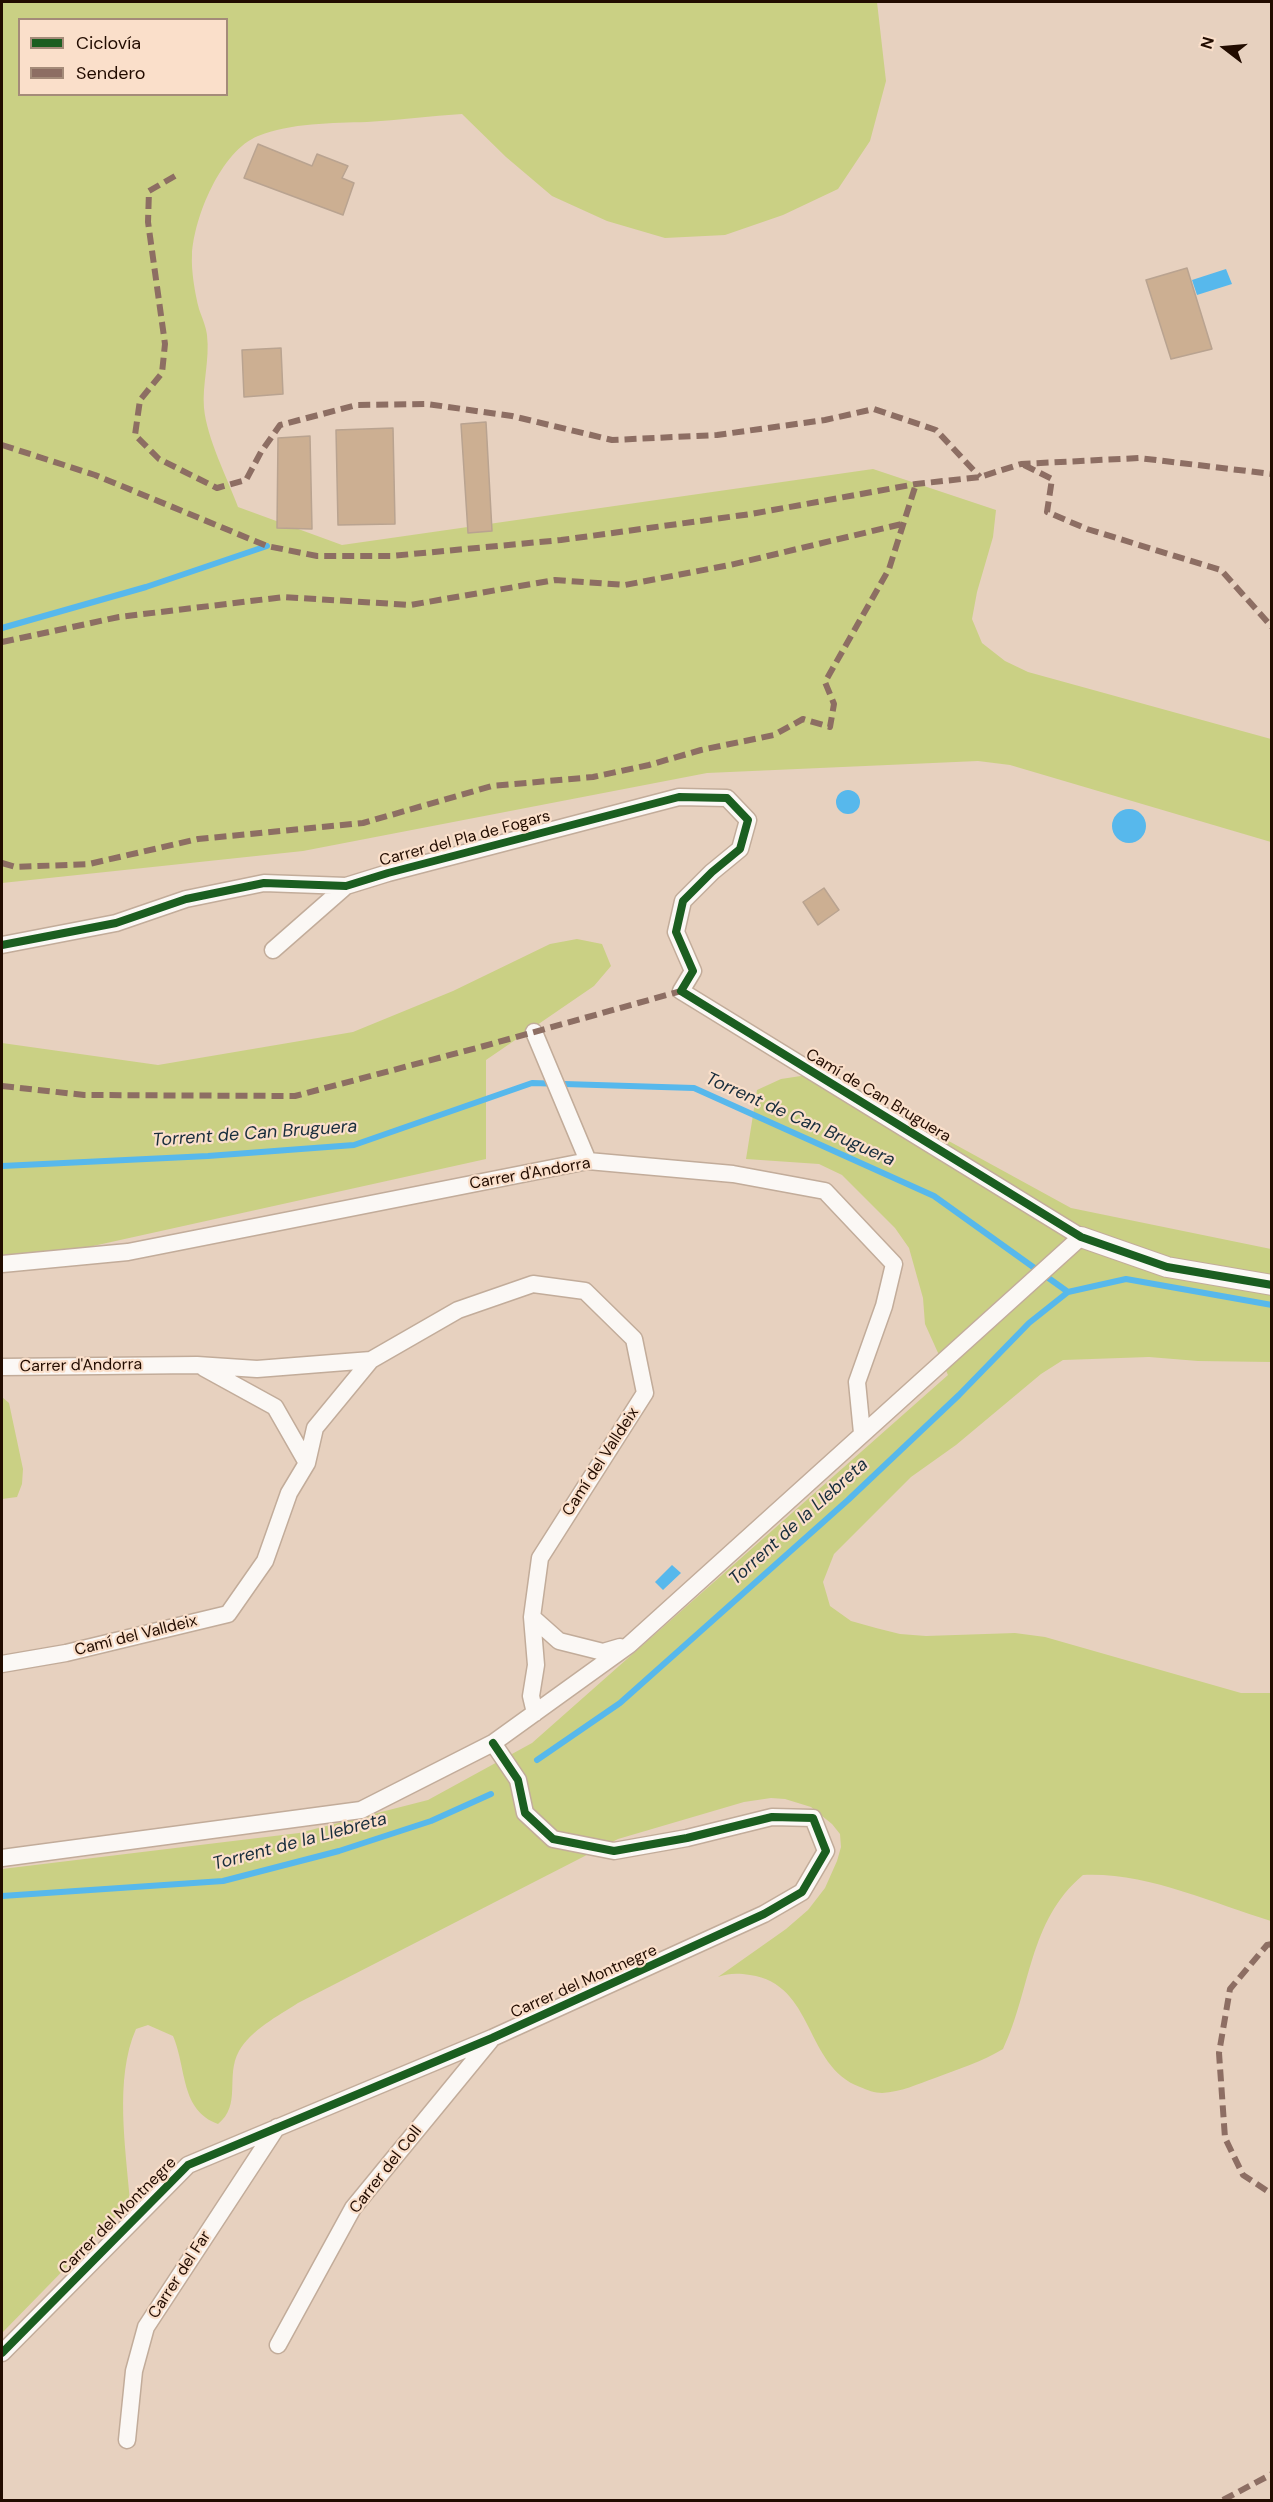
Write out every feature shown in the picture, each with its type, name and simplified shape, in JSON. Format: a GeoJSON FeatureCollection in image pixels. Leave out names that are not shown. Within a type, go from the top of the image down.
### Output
{"type":"FeatureCollection","features":[{"type":"Feature","properties":{"kind":"street","name":"Carrer del Pla de Fogars"},"geometry":{"type":"LineString","coordinates":[[2,945],[116,923],[186,899],[264,883],[346,886],[680,796],[726,798],[748,820],[740,849],[683,900],[676,932],[693,971]]}},
{"type":"Feature","properties":{"kind":"street","name":"Carrer del Pla de Fogars"},"geometry":{"type":"LineString","coordinates":[[273,950],[346,886]]}},
{"type":"Feature","properties":{"kind":"street","name":"Camí de Can Bruguera"},"geometry":{"type":"LineString","coordinates":[[693,971],[681,991],[1081,1237]]}},
{"type":"Feature","properties":{"kind":"street"},"geometry":{"type":"LineString","coordinates":[[534,1032],[588,1161]]}},
{"type":"Feature","properties":{"kind":"street","name":"Carrer d'Andorra"},"geometry":{"type":"LineString","coordinates":[[2,1264],[128,1252],[588,1161],[732,1174],[825,1191],[894,1263],[884,1306],[857,1382],[862,1433]]}},
{"type":"Feature","properties":{"kind":"street"},"geometry":{"type":"LineString","coordinates":[[2,1858],[361,1810],[493,1743],[629,1645],[1081,1237],[1167,1267],[1272,1285]]}},
{"type":"Feature","properties":{"kind":"street","name":"Camí del Valldeix"},"geometry":{"type":"LineString","coordinates":[[2,1664],[66,1653],[228,1614],[265,1561],[289,1493],[307,1463],[315,1428],[371,1360],[458,1310],[533,1284],[585,1292],[634,1339],[645,1393],[540,1558],[532,1617],[536,1665],[531,1695],[535,1713]]}},
{"type":"Feature","properties":{"kind":"street","name":"Carrer d'Andorra"},"geometry":{"type":"LineString","coordinates":[[2,1367],[197,1365],[257,1369],[371,1360]]}},
{"type":"Feature","properties":{"kind":"street","name":"Carrer d'Andorra"},"geometry":{"type":"LineString","coordinates":[[197,1365],[275,1407],[307,1463]]}},
{"type":"Feature","properties":{"kind":"street"},"geometry":{"type":"LineString","coordinates":[[532,1617],[559,1641],[603,1652],[629,1645]]}},
{"type":"Feature","properties":{"kind":"street","name":"Carrer del Montnegre"},"geometry":{"type":"LineString","coordinates":[[2,2353],[188,2165],[492,2038],[764,1914],[802,1892],[826,1851],[813,1818],[772,1817],[687,1838],[614,1851],[554,1839],[525,1813],[518,1780],[493,1743]]}},
{"type":"Feature","properties":{"kind":"street","name":"Carrer del Coll"},"geometry":{"type":"LineString","coordinates":[[278,2345],[353,2208],[492,2038]]}},
{"type":"Feature","properties":{"kind":"street","name":"Carrer del Far"},"geometry":{"type":"LineString","coordinates":[[127,2440],[134,2371],[146,2327],[277,2127]]}},
{"type":"Feature","properties":{"kind":"green space"},"geometry":{"type":"Polygon","coordinates":[[[2,2],[877,2],[886,81],[870,141],[838,189],[783,215],[725,235],[665,238],[607,221],[552,196],[506,157],[462,114],[298,126],[258,136],[245,144],[221,170],[212,187],[198,222],[192,261],[196,296],[207,335],[208,354],[204,399],[206,420],[213,445],[238,507],[342,545],[873,469],[996,510],[993,537],[977,592],[972,619],[982,643],[1005,661],[1028,672],[1271,739],[1271,842],[1010,765],[978,761],[707,773],[303,851],[2,883],[2,2]]]}},
{"type":"Feature","properties":{"kind":"green space"},"geometry":{"type":"Polygon","coordinates":[[[577,939],[602,944],[611,966],[594,986],[486,1060],[486,1159],[66,1252],[2,1257],[2,1043],[158,1065],[353,1032],[453,991],[550,944],[577,939]]]}},
{"type":"Feature","properties":{"kind":"green space"},"geometry":{"type":"Polygon","coordinates":[[[814,1074],[841,1082],[1071,1208],[1271,1249],[1271,1362],[1198,1361],[1149,1357],[1063,1360],[1041,1374],[956,1445],[911,1477],[834,1554],[823,1582],[830,1606],[851,1621],[900,1634],[926,1636],[1015,1633],[1045,1637],[1241,1693],[1271,1693],[1271,1921],[1155,1883],[1107,1875],[1083,1875],[1065,1893],[1051,1913],[1041,1935],[1020,2004],[1003,2049],[978,2062],[916,2085],[879,2093],[860,2087],[842,2077],[828,2062],[799,2009],[787,1993],[771,1982],[750,1975],[730,1974],[718,1977],[786,1929],[808,1910],[825,1888],[841,1847],[840,1834],[832,1824],[811,1807],[785,1799],[771,1798],[744,1802],[618,1839],[298,2003],[265,2024],[250,2036],[239,2051],[233,2070],[232,2099],[225,2116],[218,2124],[206,2118],[191,2099],[173,2036],[148,2025],[136,2029],[129,2049],[123,2092],[124,2137],[130,2202],[2,2333],[2,1869],[299,1833],[428,1800],[532,1743],[948,1375],[925,1324],[923,1298],[909,1248],[895,1228],[842,1175],[819,1164],[746,1159],[757,1090],[781,1079],[814,1074]]]}},
{"type":"Feature","properties":{"kind":"green space"},"geometry":{"type":"Polygon","coordinates":[[[2,1397],[9,1403],[23,1469],[22,1484],[17,1497],[2,1499],[2,1397]]]}},
{"type":"Feature","properties":{"kind":"water"},"geometry":{"type":"Polygon","coordinates":[[[1226,269],[1232,284],[1197,295],[1192,280],[1226,269]]]}},
{"type":"Feature","properties":{"kind":"water"},"geometry":{"type":"Polygon","coordinates":[[[848,790],[857,793],[860,802],[857,811],[848,814],[839,811],[836,802],[839,793],[848,790]]]}},
{"type":"Feature","properties":{"kind":"water"},"geometry":{"type":"Polygon","coordinates":[[[1129,809],[1141,814],[1146,826],[1141,838],[1129,843],[1117,838],[1112,826],[1117,814],[1129,809]]]}},
{"type":"Feature","properties":{"kind":"water"},"geometry":{"type":"Polygon","coordinates":[[[672,1565],[681,1573],[663,1590],[655,1582],[672,1565]]]}},
{"type":"Feature","properties":{"kind":"building"},"geometry":{"type":"Polygon","coordinates":[[[258,144],[312,166],[317,154],[348,166],[342,178],[354,183],[343,215],[244,178],[258,144]]]}},
{"type":"Feature","properties":{"kind":"building"},"geometry":{"type":"Polygon","coordinates":[[[1187,268],[1212,349],[1171,359],[1146,280],[1187,268]]]}},
{"type":"Feature","properties":{"kind":"building"},"geometry":{"type":"Polygon","coordinates":[[[281,348],[283,394],[244,397],[242,350],[281,348]]]}},
{"type":"Feature","properties":{"kind":"building"},"geometry":{"type":"Polygon","coordinates":[[[486,422],[492,531],[468,533],[461,424],[486,422]]]}},
{"type":"Feature","properties":{"kind":"building"},"geometry":{"type":"Polygon","coordinates":[[[393,428],[395,524],[338,525],[336,430],[393,428]]]}},
{"type":"Feature","properties":{"kind":"building"},"geometry":{"type":"Polygon","coordinates":[[[310,436],[312,529],[277,528],[278,438],[310,436]]]}},
{"type":"Feature","properties":{"kind":"building"},"geometry":{"type":"Polygon","coordinates":[[[824,888],[839,910],[818,925],[803,902],[824,888]]]}},
{"type":"Feature","properties":{"kind":"waterway"},"geometry":{"type":"LineString","coordinates":[[2,628],[146,587],[267,546]]}},
{"type":"Feature","properties":{"kind":"waterway","name":"Torrent de Can Bruguera"},"geometry":{"type":"LineString","coordinates":[[2,1166],[208,1156],[354,1145],[532,1083],[694,1088],[934,1196],[1068,1292],[1126,1279],[1272,1305]]}},
{"type":"Feature","properties":{"kind":"waterway","name":"Torrent de la Llebreta"},"geometry":{"type":"LineString","coordinates":[[537,1760],[620,1703],[848,1500],[959,1395],[1029,1323],[1068,1292]]}},
{"type":"Feature","properties":{"kind":"waterway","name":"Torrent de la Llebreta"},"geometry":{"type":"LineString","coordinates":[[2,1896],[223,1881],[339,1851],[431,1821],[491,1794]]}},
{"type":"Feature","properties":{"kind":"marked path"},"geometry":{"type":"LineString","coordinates":[[175,176],[149,191],[148,222],[165,344],[162,373],[140,400],[135,435],[159,459],[217,488],[246,480],[261,452],[280,425],[357,405],[427,404],[512,416],[612,440],[717,435],[825,420],[874,409],[936,430],[980,477]]}},
{"type":"Feature","properties":{"kind":"marked path"},"geometry":{"type":"LineString","coordinates":[[2,445],[95,475],[267,546],[317,556],[391,556],[561,540],[751,514],[916,484],[980,477],[1021,464],[1139,458],[1272,474]]}},
{"type":"Feature","properties":{"kind":"marked path"},"geometry":{"type":"LineString","coordinates":[[1024,465],[1052,479],[1047,512],[1087,529],[1221,570],[1272,627]]}},
{"type":"Feature","properties":{"kind":"marked path"},"geometry":{"type":"LineString","coordinates":[[2,863],[16,867],[89,864],[198,839],[363,823],[492,786],[593,777],[649,765],[701,750],[774,735],[803,719],[830,727],[834,704],[825,682],[889,569],[916,484]]}},
{"type":"Feature","properties":{"kind":"marked path"},"geometry":{"type":"LineString","coordinates":[[2,642],[119,617],[284,597],[410,605],[555,580],[625,585],[730,565],[906,523]]}},
{"type":"Feature","properties":{"kind":"marked path"},"geometry":{"type":"LineString","coordinates":[[2,1086],[84,1095],[295,1096],[681,991]]}},
{"type":"Feature","properties":{"kind":"marked path"},"geometry":{"type":"LineString","coordinates":[[1272,1944],[1267,1945],[1230,1989],[1219,2053],[1225,2138],[1243,2175],[1272,2194]]}},
{"type":"Feature","properties":{"kind":"marked path"},"geometry":{"type":"LineString","coordinates":[[1223,2500],[1272,2474]]}},
{"type":"Feature","properties":{"kind":"cycle path"},"geometry":{"type":"LineString","coordinates":[[2,945],[116,923],[186,899],[264,883],[346,886],[679,797],[727,798],[748,820],[740,849],[712,872],[683,901],[676,932],[693,971],[681,991],[1081,1237],[1167,1267],[1272,1285]]}},
{"type":"Feature","properties":{"kind":"cycle path"},"geometry":{"type":"LineString","coordinates":[[2,2353],[188,2165],[492,2038],[764,1914],[802,1892],[826,1851],[813,1818],[772,1817],[687,1838],[614,1851],[553,1839],[525,1813],[518,1780],[493,1743]]}}]}
